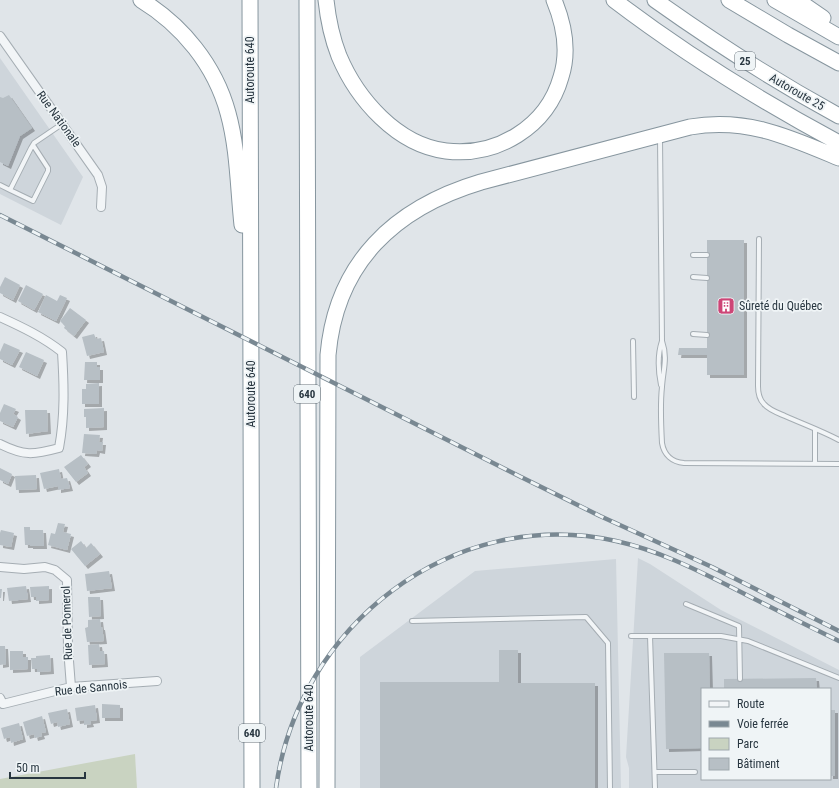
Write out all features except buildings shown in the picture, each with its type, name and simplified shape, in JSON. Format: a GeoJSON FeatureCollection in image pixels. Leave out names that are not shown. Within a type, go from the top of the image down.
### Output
{"type":"FeatureCollection","features":[{"type":"Feature","properties":{"kind":"highway"},"geometry":{"type":"LineString","coordinates":[[141,0],[169,20],[193,45],[216,81],[228,111],[234,146],[251,321]]}},
{"type":"Feature","properties":{"kind":"highway","name":"Autoroute 640"},"geometry":{"type":"LineString","coordinates":[[250,0],[252,788]]}},
{"type":"Feature","properties":{"kind":"highway","name":"Autoroute 640"},"geometry":{"type":"LineString","coordinates":[[307,0],[309,788]]}},
{"type":"Feature","properties":{"kind":"highway"},"geometry":{"type":"LineString","coordinates":[[326,0],[330,28],[339,55],[353,82],[373,108],[389,124],[415,141],[435,149],[464,152],[493,148],[510,140],[531,125],[550,103],[561,77],[565,53],[562,27],[554,0]]}},
{"type":"Feature","properties":{"kind":"highway"},"geometry":{"type":"LineString","coordinates":[[614,0],[685,51],[746,90],[839,143]]}},
{"type":"Feature","properties":{"kind":"highway","name":"Autoroute 25"},"geometry":{"type":"LineString","coordinates":[[655,0],[750,64],[839,116]]}},
{"type":"Feature","properties":{"kind":"highway"},"geometry":{"type":"LineString","coordinates":[[729,0],[788,35],[839,62]]}},
{"type":"Feature","properties":{"kind":"highway"},"geometry":{"type":"LineString","coordinates":[[775,0],[839,37]]}},
{"type":"Feature","properties":{"kind":"highway"},"geometry":{"type":"LineString","coordinates":[[797,0],[839,29]]}},
{"type":"Feature","properties":{"kind":"highway"},"geometry":{"type":"LineString","coordinates":[[327,788],[327,374],[329,345],[333,321],[339,301],[349,280],[370,248],[386,232],[415,210],[444,194],[481,182],[690,127],[712,124],[742,125],[759,128],[782,135],[839,158]]}},
{"type":"Feature","properties":{"kind":"street","name":"Rue Nationale"},"geometry":{"type":"LineString","coordinates":[[0,36],[91,163],[101,182],[103,191],[101,207]]}},
{"type":"Feature","properties":{"kind":"street"},"geometry":{"type":"LineString","coordinates":[[0,317],[34,333],[62,352],[64,387],[63,428],[59,448],[37,454],[15,452],[0,444]]}},
{"type":"Feature","properties":{"kind":"street","name":"Rue de Pomerol"},"geometry":{"type":"LineString","coordinates":[[0,566],[24,569],[45,567],[55,570],[67,580],[68,648],[71,687]]}},
{"type":"Feature","properties":{"kind":"street","name":"Rue de Sannois"},"geometry":{"type":"LineString","coordinates":[[1,702],[71,687],[157,681]]}},
{"type":"Feature","properties":{"kind":"lane"},"geometry":{"type":"LineString","coordinates":[[10,190],[33,144],[62,124]]}},
{"type":"Feature","properties":{"kind":"lane"},"geometry":{"type":"LineString","coordinates":[[659,134],[661,146],[662,341],[666,351],[662,387],[662,443],[666,453],[674,460],[684,463],[839,464]]}},
{"type":"Feature","properties":{"kind":"lane"},"geometry":{"type":"LineString","coordinates":[[0,185],[32,201],[48,171],[48,168],[33,144]]}},
{"type":"Feature","properties":{"kind":"lane"},"geometry":{"type":"LineString","coordinates":[[759,239],[758,386],[760,396],[764,404],[773,410],[839,440]]}},
{"type":"Feature","properties":{"kind":"lane"},"geometry":{"type":"LineString","coordinates":[[693,255],[707,255]]}},
{"type":"Feature","properties":{"kind":"lane"},"geometry":{"type":"LineString","coordinates":[[693,277],[707,278]]}},
{"type":"Feature","properties":{"kind":"lane"},"geometry":{"type":"LineString","coordinates":[[692,334],[707,335]]}},
{"type":"Feature","properties":{"kind":"lane"},"geometry":{"type":"LineString","coordinates":[[633,341],[634,397]]}},
{"type":"Feature","properties":{"kind":"lane"},"geometry":{"type":"LineString","coordinates":[[815,430],[815,464]]}},
{"type":"Feature","properties":{"kind":"lane"},"geometry":{"type":"LineString","coordinates":[[686,604],[739,626],[740,679]]}},
{"type":"Feature","properties":{"kind":"lane"},"geometry":{"type":"LineString","coordinates":[[412,621],[586,617],[608,643],[610,788]]}},
{"type":"Feature","properties":{"kind":"lane"},"geometry":{"type":"LineString","coordinates":[[631,636],[715,636],[739,638],[839,678]]}},
{"type":"Feature","properties":{"kind":"lane"},"geometry":{"type":"LineString","coordinates":[[650,636],[655,788]]}},
{"type":"Feature","properties":{"kind":"lane"},"geometry":{"type":"LineString","coordinates":[[655,772],[695,772]]}},
{"type":"Feature","properties":{"kind":"shaded area"},"geometry":{"type":"Polygon","coordinates":[[[0,58],[83,177],[61,225],[0,194],[0,58]]]}},
{"type":"Feature","properties":{"kind":"shaded area"},"geometry":{"type":"Polygon","coordinates":[[[638,558],[650,564],[721,610],[839,670],[839,788],[629,788],[629,768],[626,757],[638,558]]]}},
{"type":"Feature","properties":{"kind":"shaded area"},"geometry":{"type":"Polygon","coordinates":[[[616,559],[621,788],[360,788],[360,657],[475,571],[616,559]]]}},
{"type":"Feature","properties":{"kind":"green space"},"geometry":{"type":"Polygon","coordinates":[[[135,754],[137,788],[0,788],[0,779],[135,754]]]}},
{"type":"Feature","properties":{"kind":"railway"},"geometry":{"type":"LineString","coordinates":[[0,215],[521,477],[600,516],[712,567],[839,631]]}},
{"type":"Feature","properties":{"kind":"railway"},"geometry":{"type":"LineString","coordinates":[[276,788],[290,729],[315,676],[350,629],[393,590],[442,561],[497,542],[555,535],[616,541],[646,549],[690,567],[839,641]]}},
{"type":"Feature","properties":{"kind":"place","name":"Sûreté du Québec"},"geometry":{"type":"Point","coordinates":[726,306]}}]}
